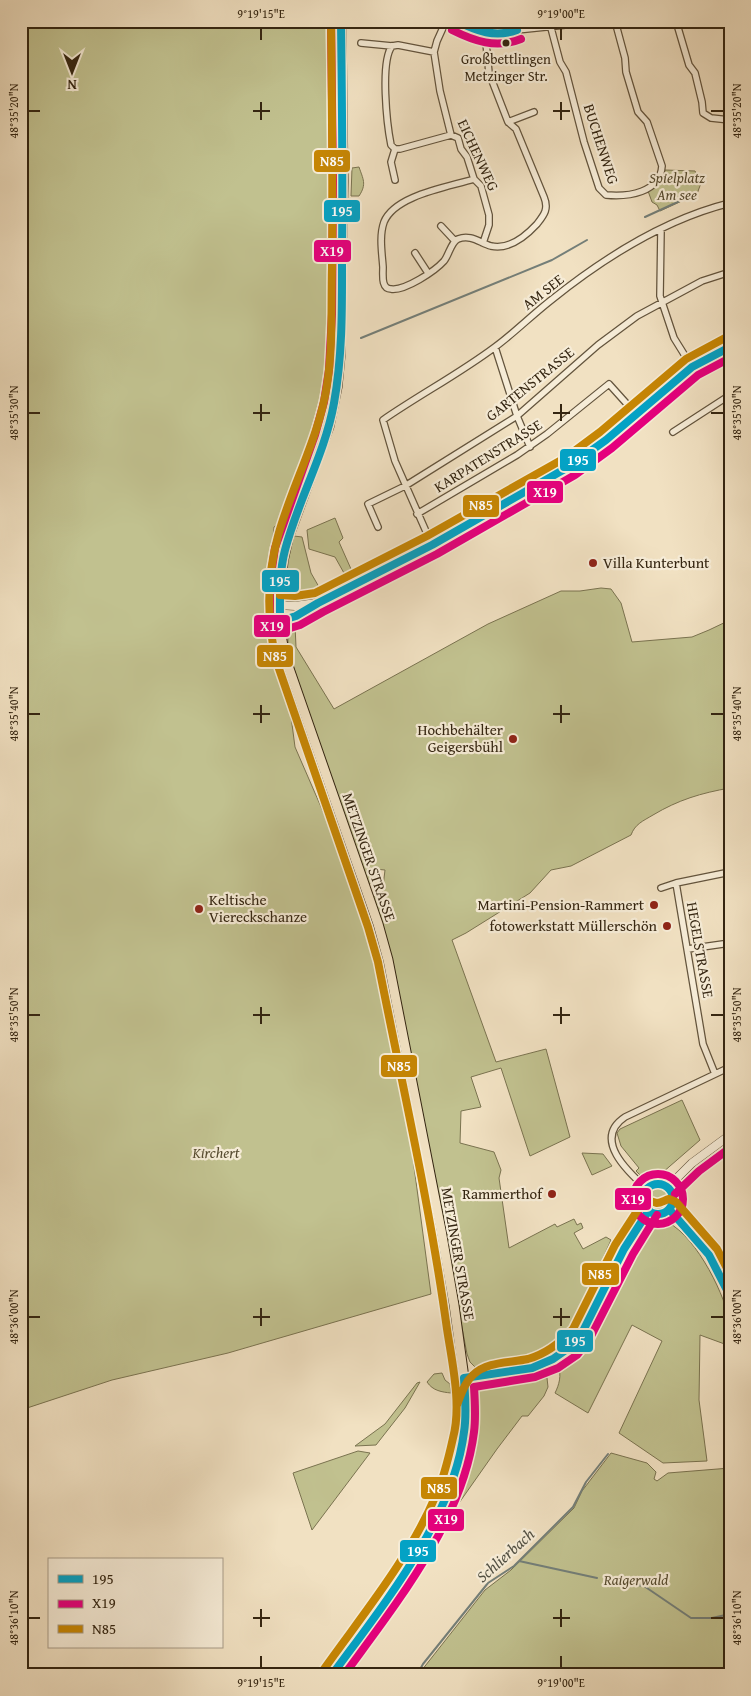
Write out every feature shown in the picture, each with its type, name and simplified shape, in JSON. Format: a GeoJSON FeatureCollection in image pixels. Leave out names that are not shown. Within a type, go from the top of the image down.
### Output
{"type":"FeatureCollection","features":[{"type":"Feature","properties":{"kind":"main road","name":"METZINGER STRASSE"},"geometry":{"type":"LineString","coordinates":[[332,1675],[404,1574],[437,1518],[446,1498],[462,1445],[466,1409],[464,1378],[454,1305],[441,1230],[388,960],[378,924],[285,657],[280,621],[280,582],[285,550],[325,438],[334,404],[339,371],[342,314],[343,206],[341,21]]}},
{"type":"Feature","properties":{"kind":"street","name":"EICHENWEG"},"geometry":{"type":"LineString","coordinates":[[446,21],[436,41],[434,52],[440,91],[451,135],[458,138],[461,150],[467,157],[474,179],[481,186],[489,215],[489,225],[483,242]]}},
{"type":"Feature","properties":{"kind":"street"},"geometry":{"type":"LineString","coordinates":[[456,21],[485,33],[494,33],[505,29],[551,28],[604,21]]}},
{"type":"Feature","properties":{"kind":"street","name":"BUCHENWEG"},"geometry":{"type":"LineString","coordinates":[[551,28],[560,62],[566,72],[584,142],[599,188],[606,195],[625,195],[651,187],[658,180],[662,166],[647,122],[638,112],[626,72],[625,58],[615,21]]}},
{"type":"Feature","properties":{"kind":"street"},"geometry":{"type":"LineString","coordinates":[[676,21],[688,65],[695,73],[703,113],[711,118],[730,120]]}},
{"type":"Feature","properties":{"kind":"street"},"geometry":{"type":"LineString","coordinates":[[474,179],[410,199],[396,206],[386,219],[382,232],[383,280],[387,288],[402,287],[428,273],[443,262],[455,241],[474,238],[498,246],[511,244],[533,228],[547,209],[546,202],[516,129],[508,122],[489,73],[485,33]]}},
{"type":"Feature","properties":{"kind":"street"},"geometry":{"type":"LineString","coordinates":[[362,43],[398,45],[434,52]]}},
{"type":"Feature","properties":{"kind":"street"},"geometry":{"type":"LineString","coordinates":[[392,46],[389,49],[385,99],[389,136],[391,145],[395,149]]}},
{"type":"Feature","properties":{"kind":"street"},"geometry":{"type":"LineString","coordinates":[[508,122],[534,112]]}},
{"type":"Feature","properties":{"kind":"street"},"geometry":{"type":"LineString","coordinates":[[395,149],[451,135]]}},
{"type":"Feature","properties":{"kind":"street"},"geometry":{"type":"LineString","coordinates":[[395,149],[391,162],[395,180]]}},
{"type":"Feature","properties":{"kind":"street","name":"AM SEE"},"geometry":{"type":"LineString","coordinates":[[405,486],[390,449],[383,420],[495,347],[551,300],[623,250],[661,228],[702,212],[730,204]]}},
{"type":"Feature","properties":{"kind":"street"},"geometry":{"type":"LineString","coordinates":[[441,226],[455,241]]}},
{"type":"Feature","properties":{"kind":"street"},"geometry":{"type":"LineString","coordinates":[[661,228],[659,290],[674,338],[692,367]]}},
{"type":"Feature","properties":{"kind":"street"},"geometry":{"type":"LineString","coordinates":[[415,252],[428,273]]}},
{"type":"Feature","properties":{"kind":"street","name":"GARTENSTRASSE"},"geometry":{"type":"LineString","coordinates":[[378,527],[368,504],[405,486],[517,416],[609,335],[626,323],[702,281],[730,272]]}},
{"type":"Feature","properties":{"kind":"street"},"geometry":{"type":"LineString","coordinates":[[495,347],[517,416],[530,447]]}},
{"type":"Feature","properties":{"kind":"street"},"geometry":{"type":"LineString","coordinates":[[280,621],[296,616],[432,545],[570,466],[587,455],[700,361],[730,347]]}},
{"type":"Feature","properties":{"kind":"street","name":"KARPATENSTRASSE"},"geometry":{"type":"LineString","coordinates":[[417,514],[530,447],[609,384],[636,414]]}},
{"type":"Feature","properties":{"kind":"street"},"geometry":{"type":"LineString","coordinates":[[673,432],[730,395]]}},
{"type":"Feature","properties":{"kind":"street"},"geometry":{"type":"LineString","coordinates":[[405,486],[432,545]]}},
{"type":"Feature","properties":{"kind":"street"},"geometry":{"type":"LineString","coordinates":[[279,604],[294,606],[318,603]]}},
{"type":"Feature","properties":{"kind":"street","name":"HEGELSTRASSE"},"geometry":{"type":"LineString","coordinates":[[715,1074],[703,1044],[676,883],[730,872]]}},
{"type":"Feature","properties":{"kind":"street"},"geometry":{"type":"LineString","coordinates":[[661,888],[676,883]]}},
{"type":"Feature","properties":{"kind":"street"},"geometry":{"type":"LineString","coordinates":[[688,949],[730,942]]}},
{"type":"Feature","properties":{"kind":"street"},"geometry":{"type":"LineString","coordinates":[[647,1188],[626,1167],[613,1149],[611,1136],[616,1124],[625,1117],[730,1067]]}},
{"type":"Feature","properties":{"kind":"street"},"geometry":{"type":"LineString","coordinates":[[668,1187],[692,1163],[730,1135]]}},
{"type":"Feature","properties":{"kind":"street"},"geometry":{"type":"LineString","coordinates":[[655,1184],[668,1187],[673,1200],[669,1209],[657,1214],[649,1210],[643,1197],[647,1188],[655,1184]]}},
{"type":"Feature","properties":{"kind":"street"},"geometry":{"type":"LineString","coordinates":[[669,1209],[709,1255],[730,1297]]}},
{"type":"Feature","properties":{"kind":"street"},"geometry":{"type":"LineString","coordinates":[[464,1378],[532,1368],[553,1359],[570,1347],[581,1335],[624,1249],[649,1210]]}},
{"type":"Feature","properties":{"kind":"street"},"geometry":{"type":"LineString","coordinates":[[466,1409],[472,1393],[480,1382],[499,1373]]}},
{"type":"Feature","properties":{"kind":"green space","name":"Kirchert"},"geometry":{"type":"Polygon","coordinates":[[[21,21],[316,21],[331,30],[333,257],[330,376],[310,455],[285,520],[274,527],[268,589],[268,620],[270,636],[288,694],[295,747],[348,869],[378,970],[405,1099],[431,1294],[228,1353],[112,1380],[21,1410],[21,21]]]}},
{"type":"Feature","properties":{"kind":"green space"},"geometry":{"type":"Polygon","coordinates":[[[464,21],[501,21],[490,30],[480,29],[464,21]]]}},
{"type":"Feature","properties":{"kind":"green space"},"geometry":{"type":"Polygon","coordinates":[[[513,21],[576,21],[520,27],[513,21]]]}},
{"type":"Feature","properties":{"kind":"green space"},"geometry":{"type":"Polygon","coordinates":[[[359,167],[363,188],[359,196],[351,196],[352,168],[359,167]]]}},
{"type":"Feature","properties":{"kind":"green space","name":"Spielplatz Am see"},"geometry":{"type":"Polygon","coordinates":[[[665,170],[695,171],[701,183],[697,194],[660,211],[657,205],[652,202],[648,191],[659,183],[665,170]]]}},
{"type":"Feature","properties":{"kind":"green space"},"geometry":{"type":"Polygon","coordinates":[[[335,518],[343,538],[339,542],[355,578],[349,582],[335,557],[309,549],[307,530],[335,518]]]}},
{"type":"Feature","properties":{"kind":"green space"},"geometry":{"type":"Polygon","coordinates":[[[294,536],[302,537],[311,573],[319,587],[327,588],[332,586],[332,592],[315,600],[292,604],[285,599],[283,586],[294,536]]]}},
{"type":"Feature","properties":{"kind":"green space"},"geometry":{"type":"Polygon","coordinates":[[[611,589],[621,603],[632,642],[692,637],[730,620],[730,788],[709,792],[672,805],[640,823],[631,835],[571,866],[551,870],[530,893],[452,940],[496,1062],[546,1049],[570,1137],[530,1156],[501,1068],[471,1077],[481,1107],[461,1111],[460,1143],[494,1152],[501,1170],[499,1178],[509,1248],[555,1224],[557,1227],[574,1219],[577,1225],[581,1223],[583,1228],[574,1233],[583,1249],[606,1237],[611,1240],[577,1317],[569,1329],[542,1349],[527,1356],[533,1364],[518,1368],[477,1369],[470,1362],[467,1354],[394,967],[373,897],[382,895],[385,870],[374,869],[373,882],[368,884],[293,666],[288,646],[288,636],[290,627],[295,625],[296,647],[334,709],[488,624],[561,591],[611,589]]]}},
{"type":"Feature","properties":{"kind":"green space"},"geometry":{"type":"Polygon","coordinates":[[[682,1100],[700,1140],[662,1173],[642,1177],[636,1171],[639,1168],[621,1146],[617,1133],[620,1129],[682,1100]]]}},
{"type":"Feature","properties":{"kind":"green space"},"geometry":{"type":"Polygon","coordinates":[[[582,1153],[603,1154],[612,1166],[592,1175],[582,1153]]]}},
{"type":"Feature","properties":{"kind":"green space"},"geometry":{"type":"Polygon","coordinates":[[[658,1187],[666,1190],[669,1198],[666,1206],[658,1209],[650,1206],[647,1198],[650,1190],[658,1187]]]}},
{"type":"Feature","properties":{"kind":"green space"},"geometry":{"type":"Polygon","coordinates":[[[662,1220],[684,1235],[695,1248],[713,1277],[726,1307],[730,1322],[730,1346],[700,1335],[699,1400],[707,1461],[663,1463],[619,1433],[662,1341],[632,1325],[588,1413],[555,1393],[560,1380],[558,1366],[595,1328],[636,1243],[654,1221],[662,1220]]]}},
{"type":"Feature","properties":{"kind":"green space"},"geometry":{"type":"Polygon","coordinates":[[[442,1373],[445,1380],[450,1384],[451,1393],[435,1389],[427,1382],[434,1374],[442,1373]]]}},
{"type":"Feature","properties":{"kind":"green space"},"geometry":{"type":"Polygon","coordinates":[[[529,1377],[547,1378],[548,1387],[544,1396],[528,1416],[522,1416],[440,1530],[469,1450],[476,1396],[483,1387],[493,1382],[529,1377]]]}},
{"type":"Feature","properties":{"kind":"green space"},"geometry":{"type":"Polygon","coordinates":[[[420,1382],[405,1408],[376,1445],[355,1446],[385,1424],[417,1383],[420,1382]]]}},
{"type":"Feature","properties":{"kind":"green space"},"geometry":{"type":"Polygon","coordinates":[[[358,1451],[370,1453],[312,1530],[293,1473],[358,1451]]]}},
{"type":"Feature","properties":{"kind":"green space","name":"Raigerwald"},"geometry":{"type":"Polygon","coordinates":[[[611,1453],[647,1463],[656,1472],[654,1479],[657,1481],[668,1473],[730,1468],[730,1675],[418,1675],[485,1590],[511,1570],[574,1508],[582,1491],[611,1453]]]}},
{"type":"Feature","properties":{"kind":"waterway"},"geometry":{"type":"LineString","coordinates":[[645,217],[695,194]]}},
{"type":"Feature","properties":{"kind":"waterway"},"geometry":{"type":"LineString","coordinates":[[361,338],[552,260],[587,240]]}},
{"type":"Feature","properties":{"kind":"waterway","name":"Schlierbach"},"geometry":{"type":"LineString","coordinates":[[417,1675],[423,1664],[488,1583],[514,1566],[573,1507],[586,1482],[608,1454]]}},
{"type":"Feature","properties":{"kind":"waterway"},"geometry":{"type":"LineString","coordinates":[[519,1561],[597,1578]]}},
{"type":"Feature","properties":{"kind":"waterway"},"geometry":{"type":"LineString","coordinates":[[605,1580],[644,1586],[691,1618],[712,1618],[730,1614]]}},
{"type":"Feature","properties":{"kind":"transit line","name":"X19"},"geometry":{"type":"LineString","coordinates":[[331,21],[333,181],[332,314],[329,370],[324,402],[315,435],[275,548],[270,582],[270,622],[274,629],[281,631],[300,625],[437,554],[575,475],[612,448],[698,375],[730,358]]}},
{"type":"Feature","properties":{"kind":"transit line","name":"N85"},"geometry":{"type":"LineString","coordinates":[[324,1669],[399,1564],[425,1519],[444,1474],[456,1425],[457,1412],[453,1369],[432,1237],[378,962],[368,927],[276,660],[271,629],[270,582],[274,551],[284,517],[318,424],[329,371],[332,237],[331,21]]}},
{"type":"Feature","properties":{"kind":"transit line","name":"195"},"geometry":{"type":"LineString","coordinates":[[341,21],[342,290],[339,365],[330,422],[290,531],[285,550],[281,576],[280,621],[296,616],[432,545],[570,466],[606,440],[692,367],[730,347]]}},
{"type":"Feature","properties":{"kind":"transit line","name":"195"},"geometry":{"type":"LineString","coordinates":[[457,21],[471,28],[486,32],[501,33],[517,30]]}},
{"type":"Feature","properties":{"kind":"transit line","name":"X19"},"geometry":{"type":"LineString","coordinates":[[452,30],[485,42],[503,43],[521,39]]}},
{"type":"Feature","properties":{"kind":"transit line","name":"N85"},"geometry":{"type":"LineString","coordinates":[[280,595],[295,596],[315,593],[427,536],[565,458],[600,432],[686,359],[725,338]]}},
{"type":"Feature","properties":{"kind":"transit line","name":"X19"},"geometry":{"type":"LineString","coordinates":[[675,1194],[699,1171],[730,1148]]}},
{"type":"Feature","properties":{"kind":"transit line","name":"X19"},"geometry":{"type":"LineString","coordinates":[[658,1174],[668,1176],[676,1181],[681,1189],[683,1199],[681,1209],[676,1217],[668,1222],[658,1224],[648,1222],[640,1217],[635,1209],[633,1199],[635,1189],[640,1181],[648,1176],[658,1174]]}},
{"type":"Feature","properties":{"kind":"transit line","name":"195"},"geometry":{"type":"LineString","coordinates":[[658,1184],[669,1188],[673,1199],[669,1210],[658,1214],[647,1210],[643,1199],[647,1188],[658,1184]]}},
{"type":"Feature","properties":{"kind":"transit line","name":"N85"},"geometry":{"type":"LineString","coordinates":[[457,1405],[467,1382],[479,1370],[499,1363],[528,1359],[541,1354],[558,1343],[573,1329],[615,1245],[645,1201],[659,1203],[669,1199],[676,1202],[717,1249],[730,1274]]}},
{"type":"Feature","properties":{"kind":"transit line","name":"195"},"geometry":{"type":"LineString","coordinates":[[669,1209],[709,1255],[730,1296]]}},
{"type":"Feature","properties":{"kind":"transit line","name":"195"},"geometry":{"type":"LineString","coordinates":[[332,1675],[373,1620],[413,1560],[431,1529],[446,1497],[457,1465],[464,1432],[466,1412],[464,1378],[532,1368],[553,1359],[570,1347],[581,1335],[624,1249],[649,1210]]}},
{"type":"Feature","properties":{"kind":"transit line","name":"X19"},"geometry":{"type":"LineString","coordinates":[[344,1675],[405,1591],[424,1561],[456,1498],[467,1465],[474,1432],[474,1387],[535,1377],[558,1368],[577,1355],[589,1340],[633,1254],[657,1215]]}},
{"type":"Feature","properties":{"kind":"place","name":"Großbettlingen Metzinger Str."},"geometry":{"type":"Point","coordinates":[506,43]}},
{"type":"Feature","properties":{"kind":"place","name":"Villa Kunterbunt"},"geometry":{"type":"Point","coordinates":[593,563]}},
{"type":"Feature","properties":{"kind":"place","name":"Hochbehälter Geigersbühl"},"geometry":{"type":"Point","coordinates":[513,739]}},
{"type":"Feature","properties":{"kind":"place","name":"Martini-Pension-Rammert"},"geometry":{"type":"Point","coordinates":[654,905]}},
{"type":"Feature","properties":{"kind":"place","name":"Keltische Viereckschanze"},"geometry":{"type":"Point","coordinates":[199,909]}},
{"type":"Feature","properties":{"kind":"place","name":"fotowerkstatt Müllerschön"},"geometry":{"type":"Point","coordinates":[667,926]}},
{"type":"Feature","properties":{"kind":"place","name":"Rammerthof"},"geometry":{"type":"Point","coordinates":[552,1194]}}]}
